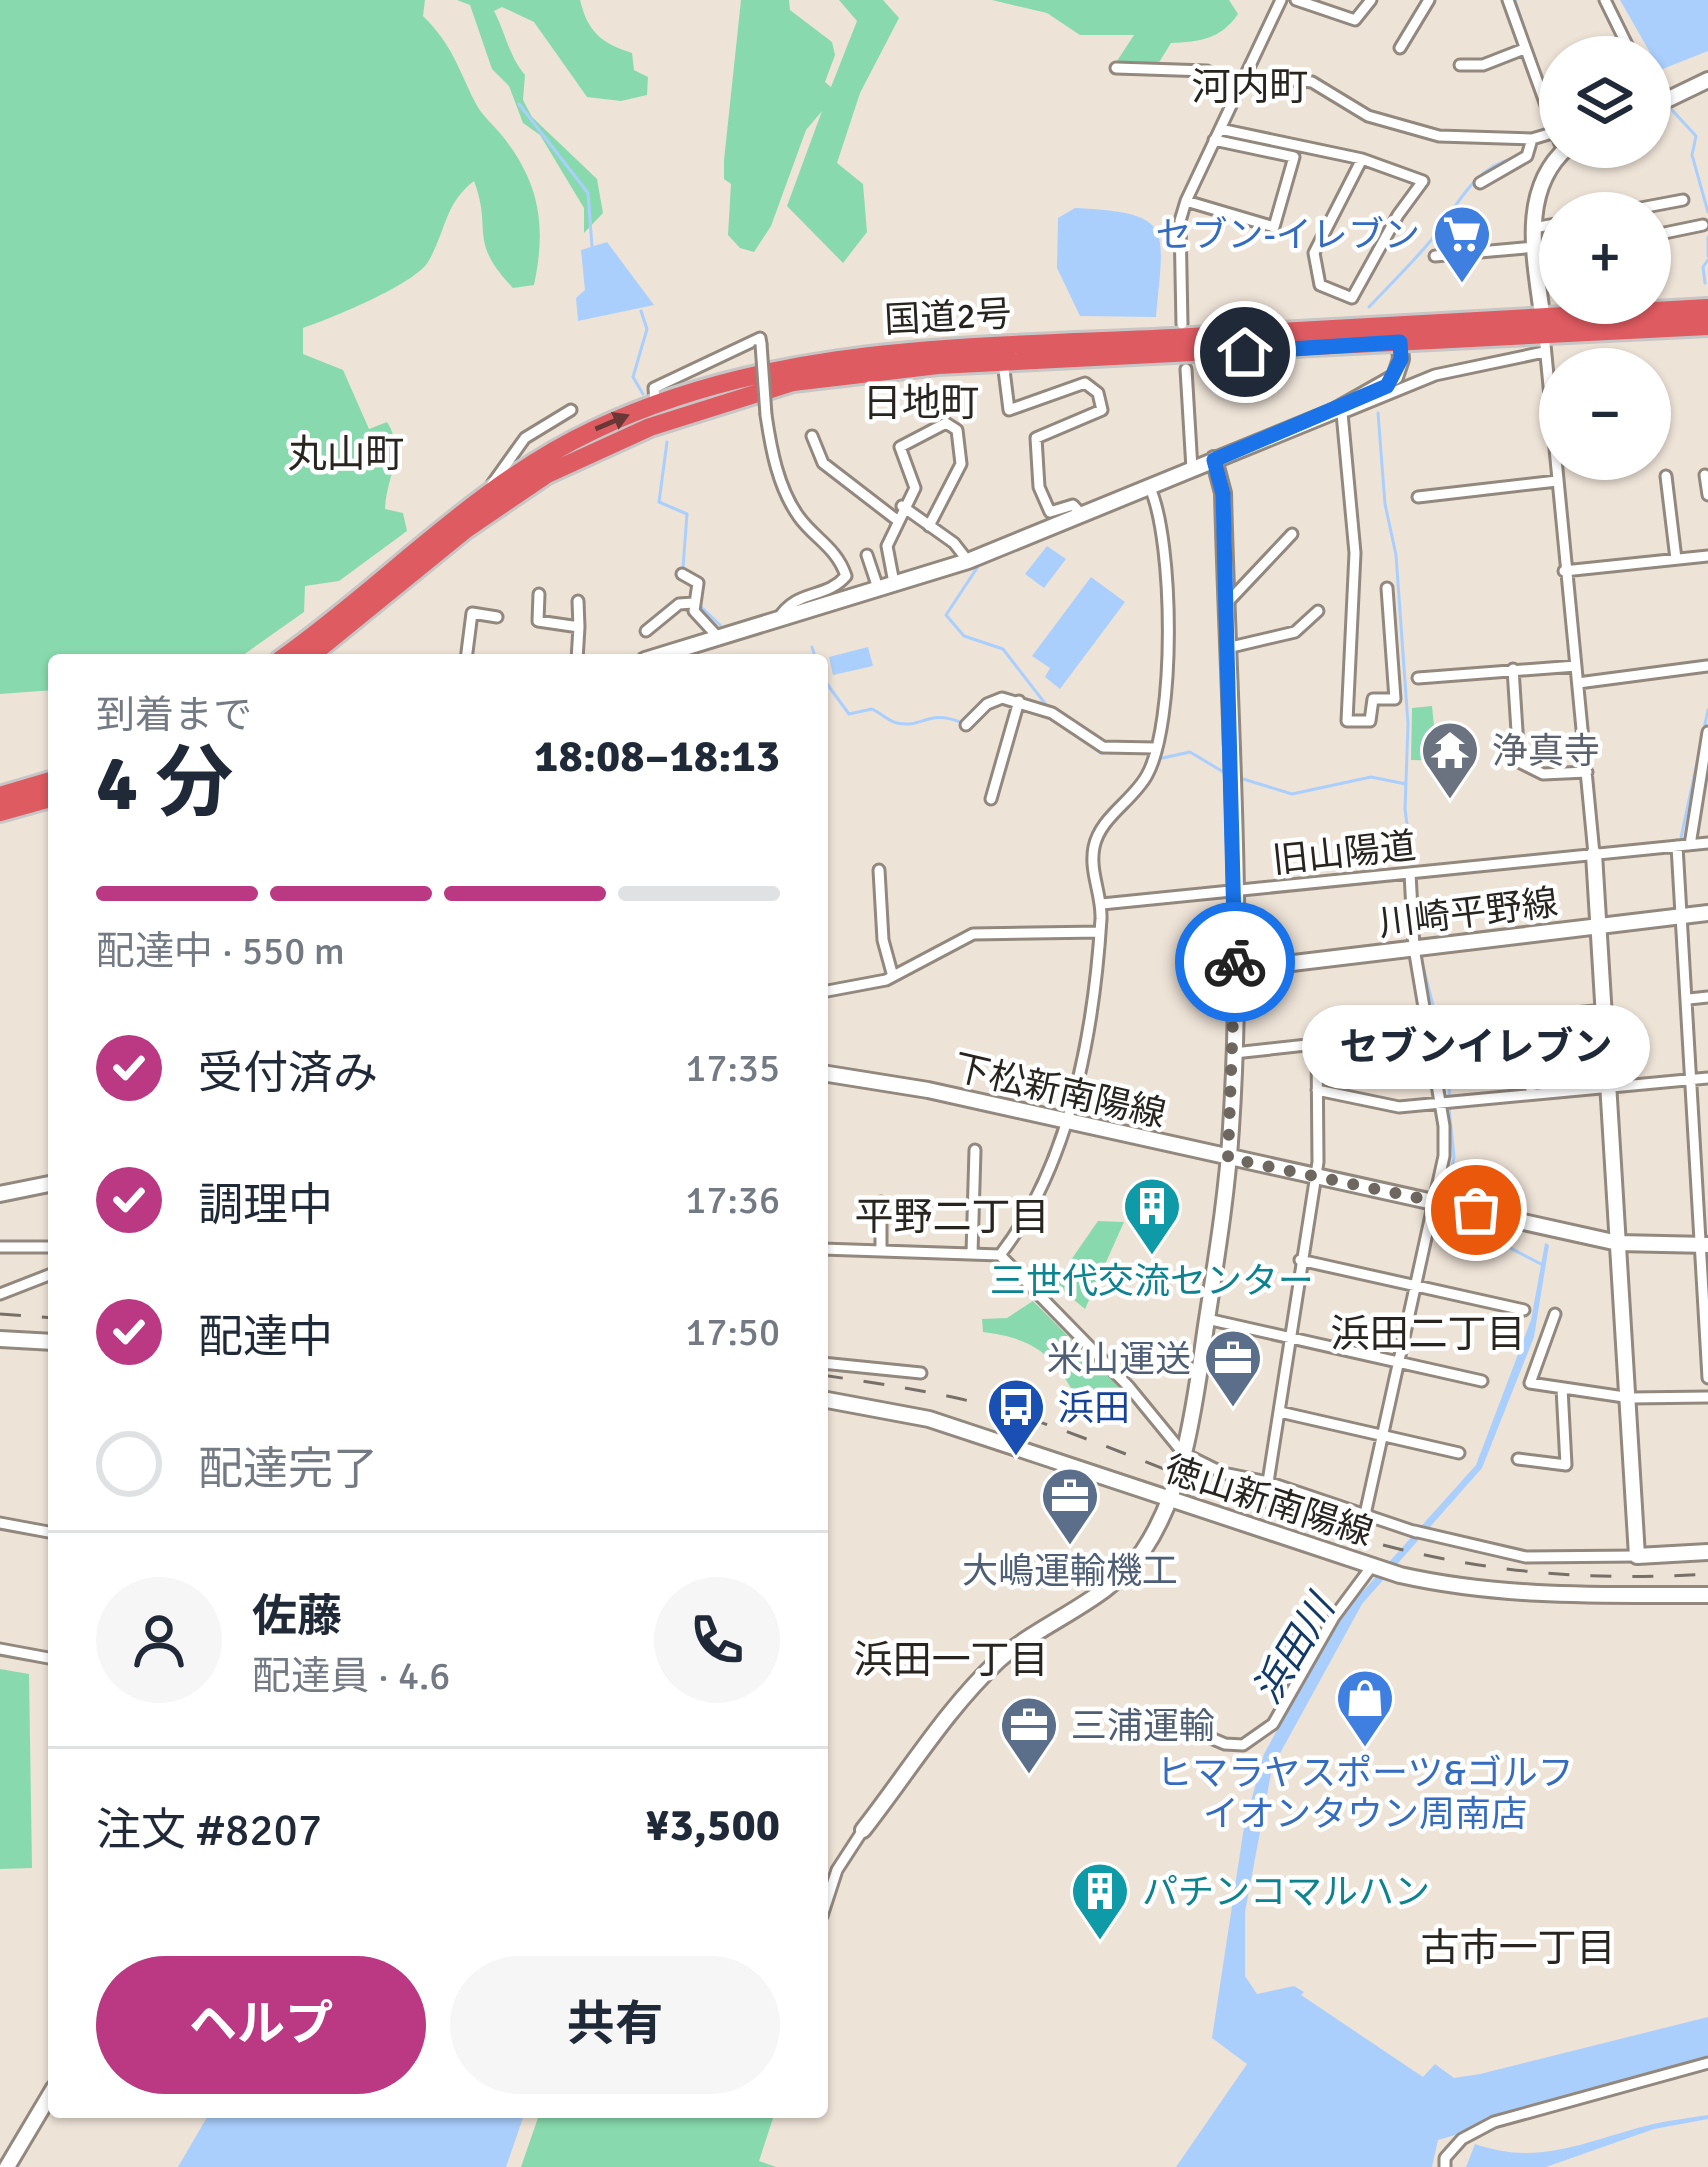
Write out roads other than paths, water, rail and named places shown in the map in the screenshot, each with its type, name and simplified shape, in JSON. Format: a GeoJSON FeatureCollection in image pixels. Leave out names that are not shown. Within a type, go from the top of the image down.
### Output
{"type":"FeatureCollection","features":[{"type":"Feature","properties":{"kind":"highway","name":"国道2号"},"geometry":{"type":"LineString","coordinates":[[1544,334],[1708,308]]}},
{"type":"Feature","properties":{"kind":"highway","name":"国道2号"},"geometry":{"type":"LineString","coordinates":[[287,654],[490,489],[593,430],[656,404],[778,367],[858,354],[1708,326]]}},
{"type":"Feature","properties":{"kind":"highway","name":"国道2号"},"geometry":{"type":"LineString","coordinates":[[312,654],[466,529],[547,474],[595,449],[728,399],[793,382],[1399,334]]}},
{"type":"Feature","properties":{"kind":"highway"},"geometry":{"type":"LineString","coordinates":[[0,796],[48,782]]}},
{"type":"Feature","properties":{"kind":"highway"},"geometry":{"type":"LineString","coordinates":[[0,812],[48,799]]}},
{"type":"Feature","properties":{"kind":"street"},"geometry":{"type":"LineString","coordinates":[[1182,324],[1180,221],[1281,0]]}},
{"type":"Feature","properties":{"kind":"street"},"geometry":{"type":"LineString","coordinates":[[1296,0],[1355,20],[1371,0]]}},
{"type":"Feature","properties":{"kind":"street"},"geometry":{"type":"LineString","coordinates":[[1400,48],[1430,0]]}},
{"type":"Feature","properties":{"kind":"street"},"geometry":{"type":"LineString","coordinates":[[1508,0],[1539,94]]}},
{"type":"Feature","properties":{"kind":"street"},"geometry":{"type":"LineString","coordinates":[[1606,0],[1624,36]]}},
{"type":"Feature","properties":{"kind":"street"},"geometry":{"type":"LineString","coordinates":[[1460,65],[1483,65],[1524,49]]}},
{"type":"Feature","properties":{"kind":"street"},"geometry":{"type":"LineString","coordinates":[[1116,68],[1207,70],[1240,88]]}},
{"type":"Feature","properties":{"kind":"street"},"geometry":{"type":"LineString","coordinates":[[1246,76],[1312,82],[1368,116],[1439,136],[1539,137]]}},
{"type":"Feature","properties":{"kind":"street"},"geometry":{"type":"LineString","coordinates":[[1671,94],[1707,82]]}},
{"type":"Feature","properties":{"kind":"street"},"geometry":{"type":"LineString","coordinates":[[1217,134],[1362,159],[1424,184],[1397,214],[1352,298],[1320,285],[1314,253],[1362,159]]}},
{"type":"Feature","properties":{"kind":"street"},"geometry":{"type":"LineString","coordinates":[[1186,202],[1274,227],[1294,157],[1217,134]]}},
{"type":"Feature","properties":{"kind":"street"},"geometry":{"type":"LineString","coordinates":[[1480,183],[1527,156],[1532,139]]}},
{"type":"Feature","properties":{"kind":"street"},"geometry":{"type":"LineString","coordinates":[[1549,168],[1538,184],[1534,228],[1601,926],[1637,1556]]}},
{"type":"Feature","properties":{"kind":"street"},"geometry":{"type":"LineString","coordinates":[[1671,202],[1684,200]]}},
{"type":"Feature","properties":{"kind":"street"},"geometry":{"type":"LineString","coordinates":[[1671,232],[1703,225]]}},
{"type":"Feature","properties":{"kind":"street"},"geometry":{"type":"LineString","coordinates":[[1534,228],[1539,227]]}},
{"type":"Feature","properties":{"kind":"street"},"geometry":{"type":"LineString","coordinates":[[1435,256],[1537,253]]}},
{"type":"Feature","properties":{"kind":"street"},"geometry":{"type":"LineString","coordinates":[[1339,412],[1395,377],[1399,334]]}},
{"type":"Feature","properties":{"kind":"street"},"geometry":{"type":"LineString","coordinates":[[664,654],[968,561],[1214,460],[1544,334]]}},
{"type":"Feature","properties":{"kind":"street"},"geometry":{"type":"LineString","coordinates":[[656,404],[654,388],[760,338],[775,460],[794,511],[842,561],[846,576],[840,584],[788,602],[778,619]]}},
{"type":"Feature","properties":{"kind":"street"},"geometry":{"type":"LineString","coordinates":[[1003,362],[1009,410],[1085,383],[1098,393],[1102,410],[1036,438],[1033,449],[1050,512],[1073,505],[1083,516]]}},
{"type":"Feature","properties":{"kind":"street"},"geometry":{"type":"LineString","coordinates":[[1186,369],[1192,469]]}},
{"type":"Feature","properties":{"kind":"street"},"geometry":{"type":"LineString","coordinates":[[490,489],[525,438],[571,410]]}},
{"type":"Feature","properties":{"kind":"street"},"geometry":{"type":"LineString","coordinates":[[1339,412],[1355,553],[1347,721],[1370,721],[1372,699],[1394,699],[1387,588]]}},
{"type":"Feature","properties":{"kind":"street"},"geometry":{"type":"LineString","coordinates":[[886,586],[886,554],[902,506],[915,488],[900,447],[946,423],[958,430],[962,464],[929,526]]}},
{"type":"Feature","properties":{"kind":"street"},"geometry":{"type":"LineString","coordinates":[[812,436],[823,464],[897,520]]}},
{"type":"Feature","properties":{"kind":"street"},"geometry":{"type":"LineString","coordinates":[[828,1898],[837,1870],[863,1830],[996,1663],[1110,1586],[1134,1562],[1167,1498],[1183,1453],[1228,1158],[1234,1053],[1235,892],[1223,494],[1214,460]]}},
{"type":"Feature","properties":{"kind":"street"},"geometry":{"type":"LineString","coordinates":[[1705,475],[1708,495]]}},
{"type":"Feature","properties":{"kind":"street"},"geometry":{"type":"LineString","coordinates":[[1666,480],[1676,559]]}},
{"type":"Feature","properties":{"kind":"street"},"geometry":{"type":"LineString","coordinates":[[1418,497],[1557,481]]}},
{"type":"Feature","properties":{"kind":"street"},"geometry":{"type":"LineString","coordinates":[[1000,1255],[1033,1205],[1064,1121],[1100,932],[1102,904],[1092,862],[1096,836],[1145,779],[1155,748],[1171,616],[1150,488]]}},
{"type":"Feature","properties":{"kind":"street"},"geometry":{"type":"LineString","coordinates":[[902,506],[968,561]]}},
{"type":"Feature","properties":{"kind":"street"},"geometry":{"type":"LineString","coordinates":[[1226,604],[1292,534]]}},
{"type":"Feature","properties":{"kind":"street"},"geometry":{"type":"LineString","coordinates":[[867,555],[886,586]]}},
{"type":"Feature","properties":{"kind":"street"},"geometry":{"type":"LineString","coordinates":[[1564,571],[1708,556]]}},
{"type":"Feature","properties":{"kind":"street"},"geometry":{"type":"LineString","coordinates":[[682,574],[698,583],[693,603]]}},
{"type":"Feature","properties":{"kind":"street"},"geometry":{"type":"LineString","coordinates":[[539,594],[538,621],[579,628]]}},
{"type":"Feature","properties":{"kind":"street"},"geometry":{"type":"LineString","coordinates":[[577,654],[578,602]]}},
{"type":"Feature","properties":{"kind":"street"},"geometry":{"type":"LineString","coordinates":[[693,603],[718,637]]}},
{"type":"Feature","properties":{"kind":"street"},"geometry":{"type":"LineString","coordinates":[[646,632],[679,604],[693,603]]}},
{"type":"Feature","properties":{"kind":"street"},"geometry":{"type":"LineString","coordinates":[[1227,648],[1294,632],[1318,611]]}},
{"type":"Feature","properties":{"kind":"street"},"geometry":{"type":"LineString","coordinates":[[467,654],[472,613],[497,617]]}},
{"type":"Feature","properties":{"kind":"street"},"geometry":{"type":"LineString","coordinates":[[1418,678],[1576,666]]}},
{"type":"Feature","properties":{"kind":"street"},"geometry":{"type":"LineString","coordinates":[[1578,683],[1707,666]]}},
{"type":"Feature","properties":{"kind":"street"},"geometry":{"type":"LineString","coordinates":[[1513,669],[1519,762],[1543,774],[1588,772]]}},
{"type":"Feature","properties":{"kind":"street"},"geometry":{"type":"LineString","coordinates":[[966,725],[993,699],[1018,701],[1052,712],[1102,748],[1155,748]]}},
{"type":"Feature","properties":{"kind":"street"},"geometry":{"type":"LineString","coordinates":[[991,799],[1018,701]]}},
{"type":"Feature","properties":{"kind":"street"},"geometry":{"type":"LineString","coordinates":[[1690,844],[1708,732]]}},
{"type":"Feature","properties":{"kind":"street","name":"旧山陽道"},"geometry":{"type":"LineString","coordinates":[[1102,904],[1708,843]]}},
{"type":"Feature","properties":{"kind":"street"},"geometry":{"type":"LineString","coordinates":[[1677,846],[1692,1079],[1703,1157],[1708,1378]]}},
{"type":"Feature","properties":{"kind":"street"},"geometry":{"type":"LineString","coordinates":[[879,870],[883,940],[892,974]]}},
{"type":"Feature","properties":{"kind":"street"},"geometry":{"type":"LineString","coordinates":[[1364,1519],[1444,1156],[1445,1101],[1414,949],[1410,873]]}},
{"type":"Feature","properties":{"kind":"street","name":"川崎平野線"},"geometry":{"type":"LineString","coordinates":[[1235,970],[1708,913]]}},
{"type":"Feature","properties":{"kind":"street"},"geometry":{"type":"LineString","coordinates":[[828,991],[875,983],[973,934],[1100,932]]}},
{"type":"Feature","properties":{"kind":"street"},"geometry":{"type":"LineString","coordinates":[[1688,999],[1708,997]]}},
{"type":"Feature","properties":{"kind":"street"},"geometry":{"type":"LineString","coordinates":[[1544,1016],[1605,1010]]}},
{"type":"Feature","properties":{"kind":"street"},"geometry":{"type":"LineString","coordinates":[[1234,1053],[1317,1046],[1429,1028],[1500,1024]]}},
{"type":"Feature","properties":{"kind":"street"},"geometry":{"type":"LineString","coordinates":[[1268,1482],[1315,1174],[1317,1046]]}},
{"type":"Feature","properties":{"kind":"street"},"geometry":{"type":"LineString","coordinates":[[1529,1048],[1531,1093]]}},
{"type":"Feature","properties":{"kind":"street","name":"下松新南陽線"},"geometry":{"type":"LineString","coordinates":[[828,1074],[1315,1174],[1618,1244],[1704,1245]]}},
{"type":"Feature","properties":{"kind":"street"},"geometry":{"type":"LineString","coordinates":[[1317,1090],[1400,1108],[1708,1078]]}},
{"type":"Feature","properties":{"kind":"street"},"geometry":{"type":"LineString","coordinates":[[972,1253],[975,1150]]}},
{"type":"Feature","properties":{"kind":"street"},"geometry":{"type":"LineString","coordinates":[[0,1194],[48,1184]]}},
{"type":"Feature","properties":{"kind":"street"},"geometry":{"type":"LineString","coordinates":[[881,1202],[881,1250]]}},
{"type":"Feature","properties":{"kind":"street"},"geometry":{"type":"LineString","coordinates":[[0,1247],[48,1247]]}},
{"type":"Feature","properties":{"kind":"street"},"geometry":{"type":"LineString","coordinates":[[828,1249],[1000,1255],[1129,1388],[1183,1453],[1223,1473],[1268,1482],[1364,1519],[1526,1557],[1708,1552]]}},
{"type":"Feature","properties":{"kind":"street"},"geometry":{"type":"LineString","coordinates":[[1300,1260],[1524,1310]]}},
{"type":"Feature","properties":{"kind":"street"},"geometry":{"type":"LineString","coordinates":[[0,1294],[48,1275]]}},
{"type":"Feature","properties":{"kind":"street"},"geometry":{"type":"LineString","coordinates":[[1555,1314],[1530,1383],[1631,1398],[1708,1397]]}},
{"type":"Feature","properties":{"kind":"street"},"geometry":{"type":"LineString","coordinates":[[1207,1319],[1482,1381]]}},
{"type":"Feature","properties":{"kind":"street"},"geometry":{"type":"LineString","coordinates":[[0,1339],[48,1342]]}},
{"type":"Feature","properties":{"kind":"street"},"geometry":{"type":"LineString","coordinates":[[828,1364],[921,1373]]}},
{"type":"Feature","properties":{"kind":"street"},"geometry":{"type":"LineString","coordinates":[[1518,1459],[1566,1465],[1562,1388]]}},
{"type":"Feature","properties":{"kind":"street","name":"徳山新南陽線"},"geometry":{"type":"LineString","coordinates":[[828,1400],[929,1419],[1381,1569],[1506,1594],[1708,1595]]}},
{"type":"Feature","properties":{"kind":"street"},"geometry":{"type":"LineString","coordinates":[[1280,1412],[1459,1454]]}},
{"type":"Feature","properties":{"kind":"street"},"geometry":{"type":"LineString","coordinates":[[0,1523],[48,1532]]}},
{"type":"Feature","properties":{"kind":"street"},"geometry":{"type":"LineString","coordinates":[[1182,1726],[1225,1744],[1243,1745],[1273,1724],[1334,1616],[1381,1569]]}},
{"type":"Feature","properties":{"kind":"street"},"geometry":{"type":"LineString","coordinates":[[0,1648],[48,1658]]}},
{"type":"Feature","properties":{"kind":"street"},"geometry":{"type":"LineString","coordinates":[[1445,2167],[1445,2158],[1462,2139],[1494,2122],[1708,2063]]}},
{"type":"Feature","properties":{"kind":"street"},"geometry":{"type":"LineString","coordinates":[[8,2167],[48,2098]]}},
{"type":"Feature","properties":{"kind":"water"},"geometry":{"type":"Polygon","coordinates":[[[1620,0],[1708,0],[1708,51],[1671,66],[1671,36],[1641,36],[1620,0]]]}},
{"type":"Feature","properties":{"kind":"water"},"geometry":{"type":"Polygon","coordinates":[[[1075,208],[1131,214],[1156,230],[1161,262],[1156,317],[1080,316],[1057,268],[1058,218],[1075,208]]]}},
{"type":"Feature","properties":{"kind":"water"},"geometry":{"type":"Polygon","coordinates":[[[607,242],[654,305],[578,321],[576,298],[585,290],[581,250],[607,242]]]}},
{"type":"Feature","properties":{"kind":"water"},"geometry":{"type":"Polygon","coordinates":[[[1047,546],[1066,559],[1044,588],[1025,574],[1047,546]]]}},
{"type":"Feature","properties":{"kind":"water"},"geometry":{"type":"Polygon","coordinates":[[[1091,577],[1125,602],[1060,689],[1045,677],[1050,668],[1032,656],[1091,577]]]}},
{"type":"Feature","properties":{"kind":"water"},"geometry":{"type":"Polygon","coordinates":[[[868,647],[873,666],[833,675],[829,657],[868,647]]]}},
{"type":"Feature","properties":{"kind":"water"},"geometry":{"type":"Polygon","coordinates":[[[1545,1243],[1549,1245],[1534,1337],[1482,1468],[1362,1604],[1272,1768],[1245,1912],[1245,1976],[1257,1994],[1294,1986],[1423,2077],[1435,2064],[1454,2078],[1480,2074],[1708,2017],[1708,2060],[1438,2140],[1432,2167],[1176,2167],[1247,2064],[1212,2038],[1244,1827],[1264,1754],[1338,1619],[1476,1465],[1531,1320],[1545,1243]]]}},
{"type":"Feature","properties":{"kind":"water","name":"浜田川"},"geometry":{"type":"Polygon","coordinates":[[[1290,1620],[1306,1630],[1283,1669],[1267,1660],[1290,1620]]]}},
{"type":"Feature","properties":{"kind":"water"},"geometry":{"type":"Polygon","coordinates":[[[1708,2115],[1708,2119],[1654,2129],[1546,2167],[1466,2167],[1475,2144],[1543,2152],[1708,2115]]]}},
{"type":"Feature","properties":{"kind":"water"},"geometry":{"type":"Polygon","coordinates":[[[207,2118],[523,2118],[506,2167],[178,2167],[207,2118]]]}},
{"type":"Feature","properties":{"kind":"waterway"},"geometry":{"type":"LineString","coordinates":[[1515,0],[1537,67]]}},
{"type":"Feature","properties":{"kind":"waterway"},"geometry":{"type":"LineString","coordinates":[[519,104],[588,193],[592,246]]}},
{"type":"Feature","properties":{"kind":"waterway"},"geometry":{"type":"LineString","coordinates":[[1672,110],[1696,136],[1692,155],[1708,212]]}},
{"type":"Feature","properties":{"kind":"waterway"},"geometry":{"type":"LineString","coordinates":[[1369,307],[1428,244],[1475,181],[1499,163],[1515,158]]}},
{"type":"Feature","properties":{"kind":"waterway"},"geometry":{"type":"LineString","coordinates":[[1708,237],[1708,256]]}},
{"type":"Feature","properties":{"kind":"waterway"},"geometry":{"type":"LineString","coordinates":[[1705,283],[1703,267],[1708,260]]}},
{"type":"Feature","properties":{"kind":"waterway"},"geometry":{"type":"LineString","coordinates":[[641,311],[647,329],[633,377],[643,394]]}},
{"type":"Feature","properties":{"kind":"waterway"},"geometry":{"type":"LineString","coordinates":[[1378,413],[1385,504],[1396,555],[1408,724],[1405,809],[1421,933]]}},
{"type":"Feature","properties":{"kind":"waterway"},"geometry":{"type":"LineString","coordinates":[[667,442],[659,502],[687,514],[683,568],[702,581],[700,596]]}},
{"type":"Feature","properties":{"kind":"waterway"},"geometry":{"type":"LineString","coordinates":[[977,568],[946,615],[964,636],[1003,649],[1047,706]]}},
{"type":"Feature","properties":{"kind":"waterway"},"geometry":{"type":"LineString","coordinates":[[699,605],[720,625]]}},
{"type":"Feature","properties":{"kind":"waterway"},"geometry":{"type":"LineString","coordinates":[[812,647],[814,654]]}},
{"type":"Feature","properties":{"kind":"waterway"},"geometry":{"type":"LineString","coordinates":[[828,685],[849,714],[872,709],[897,723],[933,718],[963,723]]}},
{"type":"Feature","properties":{"kind":"waterway"},"geometry":{"type":"LineString","coordinates":[[1681,838],[1708,710]]}},
{"type":"Feature","properties":{"kind":"waterway"},"geometry":{"type":"LineString","coordinates":[[1062,725],[1101,753],[1121,751]]}},
{"type":"Feature","properties":{"kind":"waterway"},"geometry":{"type":"LineString","coordinates":[[1158,759],[1190,752],[1225,773]]}},
{"type":"Feature","properties":{"kind":"waterway"},"geometry":{"type":"LineString","coordinates":[[1240,778],[1292,794],[1371,777],[1406,784]]}},
{"type":"Feature","properties":{"kind":"waterway"},"geometry":{"type":"LineString","coordinates":[[1423,966],[1450,1072],[1449,1098]]}},
{"type":"Feature","properties":{"kind":"waterway"},"geometry":{"type":"LineString","coordinates":[[1448,1189],[1454,1157],[1449,1108]]}},
{"type":"Feature","properties":{"kind":"waterway"},"geometry":{"type":"LineString","coordinates":[[1443,1217],[1498,1229],[1512,1249],[1541,1264]]}},
{"type":"Feature","properties":{"kind":"railway"},"geometry":{"type":"LineString","coordinates":[[0,1314],[48,1318]]}},
{"type":"Feature","properties":{"kind":"railway"},"geometry":{"type":"LineString","coordinates":[[828,1376],[995,1408],[1303,1521],[1437,1558],[1552,1574],[1708,1574]]}},
{"type":"Feature","properties":{"kind":"place","name":"セブン-イレブン"},"geometry":{"type":"Point","coordinates":[1462,285]}},
{"type":"Feature","properties":{"kind":"place","name":"浄真寺"},"geometry":{"type":"Point","coordinates":[1450,801]}},
{"type":"Feature","properties":{"kind":"place","name":"セブンイレブン"},"geometry":{"type":"Point","coordinates":[1476,1210]}},
{"type":"Feature","properties":{"kind":"place","name":"三世代交流センター"},"geometry":{"type":"Point","coordinates":[1152,1257]}},
{"type":"Feature","properties":{"kind":"place","name":"米山運送"},"geometry":{"type":"Point","coordinates":[1233,1409]}},
{"type":"Feature","properties":{"kind":"place","name":"浜田"},"geometry":{"type":"Point","coordinates":[1016,1458]}},
{"type":"Feature","properties":{"kind":"place","name":"大嶋運輸機工"},"geometry":{"type":"Point","coordinates":[1070,1547]}},
{"type":"Feature","properties":{"kind":"place","name":"ヒマラヤスポーツ&ゴルフ イオンタウン周南店"},"geometry":{"type":"Point","coordinates":[1365,1749]}},
{"type":"Feature","properties":{"kind":"place","name":"三浦運輸"},"geometry":{"type":"Point","coordinates":[1029,1776]}},
{"type":"Feature","properties":{"kind":"place","name":"パチンコマルハン"},"geometry":{"type":"Point","coordinates":[1100,1942]}},
{"type":"Feature","properties":{"kind":"district","name":"河内町"},"geometry":{"type":"Point","coordinates":[1250,86]}},
{"type":"Feature","properties":{"kind":"district","name":"日地町"},"geometry":{"type":"Point","coordinates":[921,402]}},
{"type":"Feature","properties":{"kind":"district","name":"丸山町"},"geometry":{"type":"Point","coordinates":[346,453]}},
{"type":"Feature","properties":{"kind":"district","name":"平野二丁目"},"geometry":{"type":"Point","coordinates":[952,1216]}},
{"type":"Feature","properties":{"kind":"district","name":"浜田二丁目"},"geometry":{"type":"Point","coordinates":[1428,1333]}},
{"type":"Feature","properties":{"kind":"district","name":"浜田一丁目"},"geometry":{"type":"Point","coordinates":[951,1659]}},
{"type":"Feature","properties":{"kind":"district","name":"古市一丁目"},"geometry":{"type":"Point","coordinates":[1518,1947]}}]}
